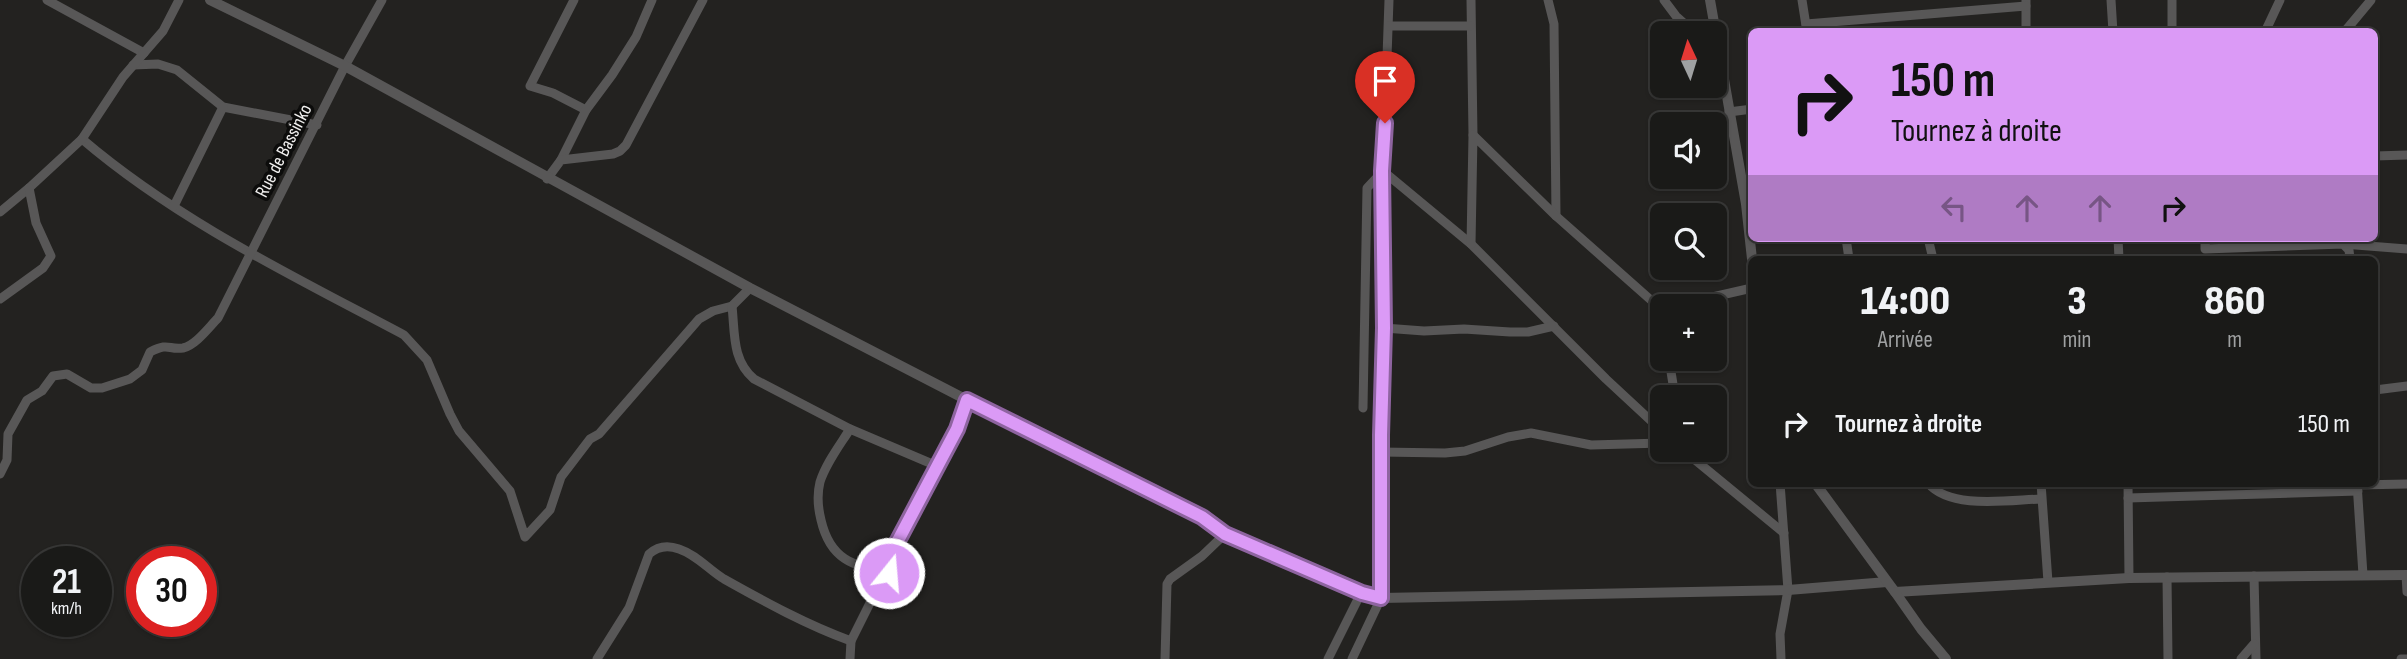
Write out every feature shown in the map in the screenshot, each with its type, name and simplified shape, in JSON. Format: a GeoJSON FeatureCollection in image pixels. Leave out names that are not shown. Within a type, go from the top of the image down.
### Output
{"type":"FeatureCollection","features":[{"type":"Feature","properties":{"kind":"street"},"geometry":{"type":"LineString","coordinates":[[47,0],[144,53]]}},
{"type":"Feature","properties":{"kind":"street"},"geometry":{"type":"LineString","coordinates":[[0,212],[82,139],[122,77],[163,31],[178,0]]}},
{"type":"Feature","properties":{"kind":"street"},"geometry":{"type":"LineString","coordinates":[[210,0],[345,66],[750,288],[1202,517],[1225,534],[1362,593],[1381,598],[1788,590],[2167,577],[2363,575],[2406,575],[2407,592]]}},
{"type":"Feature","properties":{"kind":"street","name":"Rue de Bassinko"},"geometry":{"type":"LineString","coordinates":[[0,474],[7,460],[8,434],[26,400],[42,391],[53,376],[67,374],[91,388],[102,388],[130,379],[142,370],[150,352],[169,345],[179,348],[188,346],[219,318],[345,66],[383,0]]}},
{"type":"Feature","properties":{"kind":"street"},"geometry":{"type":"LineString","coordinates":[[574,0],[530,86],[553,93],[586,110]]}},
{"type":"Feature","properties":{"kind":"street"},"geometry":{"type":"LineString","coordinates":[[547,179],[561,160],[586,110],[636,37],[652,0]]}},
{"type":"Feature","properties":{"kind":"street"},"geometry":{"type":"LineString","coordinates":[[561,160],[613,154],[626,145],[704,0]]}},
{"type":"Feature","properties":{"kind":"street"},"geometry":{"type":"LineString","coordinates":[[1352,659],[1381,598],[1384,328],[1382,171],[1389,0]]}},
{"type":"Feature","properties":{"kind":"street"},"geometry":{"type":"LineString","coordinates":[[1471,0],[1471,244]]}},
{"type":"Feature","properties":{"kind":"street"},"geometry":{"type":"LineString","coordinates":[[1548,0],[1554,24],[1556,216]]}},
{"type":"Feature","properties":{"kind":"street"},"geometry":{"type":"LineString","coordinates":[[1664,0],[1682,21]]}},
{"type":"Feature","properties":{"kind":"street"},"geometry":{"type":"LineString","coordinates":[[1710,0],[1713,21]]}},
{"type":"Feature","properties":{"kind":"street"},"geometry":{"type":"LineString","coordinates":[[1802,0],[1807,28],[2025,3],[2026,28]]}},
{"type":"Feature","properties":{"kind":"street"},"geometry":{"type":"LineString","coordinates":[[1943,0],[1944,11]]}},
{"type":"Feature","properties":{"kind":"street"},"geometry":{"type":"LineString","coordinates":[[2112,0],[2113,28]]}},
{"type":"Feature","properties":{"kind":"street"},"geometry":{"type":"LineString","coordinates":[[2172,0],[2172,28]]}},
{"type":"Feature","properties":{"kind":"street"},"geometry":{"type":"LineString","coordinates":[[2267,28],[2280,0]]}},
{"type":"Feature","properties":{"kind":"street"},"geometry":{"type":"LineString","coordinates":[[2348,28],[2371,0]]}},
{"type":"Feature","properties":{"kind":"street"},"geometry":{"type":"LineString","coordinates":[[1389,26],[1470,26]]}},
{"type":"Feature","properties":{"kind":"street"},"geometry":{"type":"LineString","coordinates":[[134,65],[158,64],[177,70],[223,107],[317,125]]}},
{"type":"Feature","properties":{"kind":"street"},"geometry":{"type":"LineString","coordinates":[[1726,98],[1748,199]]}},
{"type":"Feature","properties":{"kind":"street"},"geometry":{"type":"LineString","coordinates":[[174,206],[223,107]]}},
{"type":"Feature","properties":{"kind":"street"},"geometry":{"type":"LineString","coordinates":[[1729,112],[1748,110]]}},
{"type":"Feature","properties":{"kind":"street"},"geometry":{"type":"LineString","coordinates":[[1473,135],[1556,216],[1650,301]]}},
{"type":"Feature","properties":{"kind":"street"},"geometry":{"type":"LineString","coordinates":[[82,139],[121,173],[252,254],[404,335],[427,360],[459,430],[510,491],[525,537],[550,510],[561,477],[587,442],[599,434],[699,319],[713,311],[732,306],[750,288]]}},
{"type":"Feature","properties":{"kind":"street"},"geometry":{"type":"LineString","coordinates":[[2378,156],[2407,155]]}},
{"type":"Feature","properties":{"kind":"street"},"geometry":{"type":"LineString","coordinates":[[1382,171],[1471,244],[1650,420]]}},
{"type":"Feature","properties":{"kind":"street"},"geometry":{"type":"LineString","coordinates":[[1363,408],[1367,188],[1382,171]]}},
{"type":"Feature","properties":{"kind":"street"},"geometry":{"type":"LineString","coordinates":[[0,299],[43,268],[51,256],[36,223],[29,188]]}},
{"type":"Feature","properties":{"kind":"street"},"geometry":{"type":"LineString","coordinates":[[2204,242],[2204,249],[2343,244],[2407,248]]}},
{"type":"Feature","properties":{"kind":"street"},"geometry":{"type":"LineString","coordinates":[[2343,244],[2349,250],[2350,256]]}},
{"type":"Feature","properties":{"kind":"street"},"geometry":{"type":"LineString","coordinates":[[1726,294],[1748,289]]}},
{"type":"Feature","properties":{"kind":"street"},"geometry":{"type":"LineString","coordinates":[[732,306],[739,361],[754,379],[850,429],[937,466]]}},
{"type":"Feature","properties":{"kind":"street"},"geometry":{"type":"LineString","coordinates":[[1384,328],[1528,332],[1554,326]]}},
{"type":"Feature","properties":{"kind":"street"},"geometry":{"type":"LineString","coordinates":[[2378,390],[2407,386]]}},
{"type":"Feature","properties":{"kind":"street"},"geometry":{"type":"LineString","coordinates":[[850,659],[851,641],[877,589],[889,573],[893,550],[957,429],[967,400]]}},
{"type":"Feature","properties":{"kind":"street"},"geometry":{"type":"LineString","coordinates":[[850,429],[820,482],[818,499],[828,544],[842,557],[867,569],[889,573]]}},
{"type":"Feature","properties":{"kind":"street"},"geometry":{"type":"LineString","coordinates":[[1381,452],[1422,454],[1465,451],[1531,433],[1591,445],[1650,443]]}},
{"type":"Feature","properties":{"kind":"street"},"geometry":{"type":"LineString","coordinates":[[1698,462],[1784,533]]}},
{"type":"Feature","properties":{"kind":"street"},"geometry":{"type":"LineString","coordinates":[[2378,485],[2407,484]]}},
{"type":"Feature","properties":{"kind":"street"},"geometry":{"type":"LineString","coordinates":[[1780,487],[1788,590],[1780,634],[1781,659]]}},
{"type":"Feature","properties":{"kind":"street"},"geometry":{"type":"LineString","coordinates":[[1818,487],[1921,629],[1946,659]]}},
{"type":"Feature","properties":{"kind":"street"},"geometry":{"type":"LineString","coordinates":[[1932,487],[1938,494],[1965,500],[2041,499]]}},
{"type":"Feature","properties":{"kind":"street"},"geometry":{"type":"LineString","coordinates":[[2041,487],[2048,582]]}},
{"type":"Feature","properties":{"kind":"street"},"geometry":{"type":"LineString","coordinates":[[2128,487],[2129,578]]}},
{"type":"Feature","properties":{"kind":"street"},"geometry":{"type":"LineString","coordinates":[[2128,498],[2338,487]]}},
{"type":"Feature","properties":{"kind":"street"},"geometry":{"type":"LineString","coordinates":[[2357,487],[2363,575]]}},
{"type":"Feature","properties":{"kind":"street"},"geometry":{"type":"LineString","coordinates":[[1165,659],[1167,584],[1225,534]]}},
{"type":"Feature","properties":{"kind":"street"},"geometry":{"type":"LineString","coordinates":[[597,659],[629,608],[649,554],[663,546],[680,549],[739,587],[851,641]]}},
{"type":"Feature","properties":{"kind":"street"},"geometry":{"type":"LineString","coordinates":[[2254,576],[2256,659]]}},
{"type":"Feature","properties":{"kind":"street"},"geometry":{"type":"LineString","coordinates":[[2167,577],[2168,659]]}},
{"type":"Feature","properties":{"kind":"street"},"geometry":{"type":"LineString","coordinates":[[1328,659],[1362,593]]}},
{"type":"Feature","properties":{"kind":"street"},"geometry":{"type":"LineString","coordinates":[[2241,659],[2254,644]]}},
{"type":"Feature","properties":{"kind":"street"},"geometry":{"type":"LineString","coordinates":[[2401,659],[2407,659]]}},
{"type":"Feature","properties":{"kind":"route"},"geometry":{"type":"LineString","coordinates":[[889,573],[893,550],[957,429],[967,400],[1202,517],[1225,534],[1362,593],[1381,598],[1384,328],[1382,171],[1385,123]]}}]}
